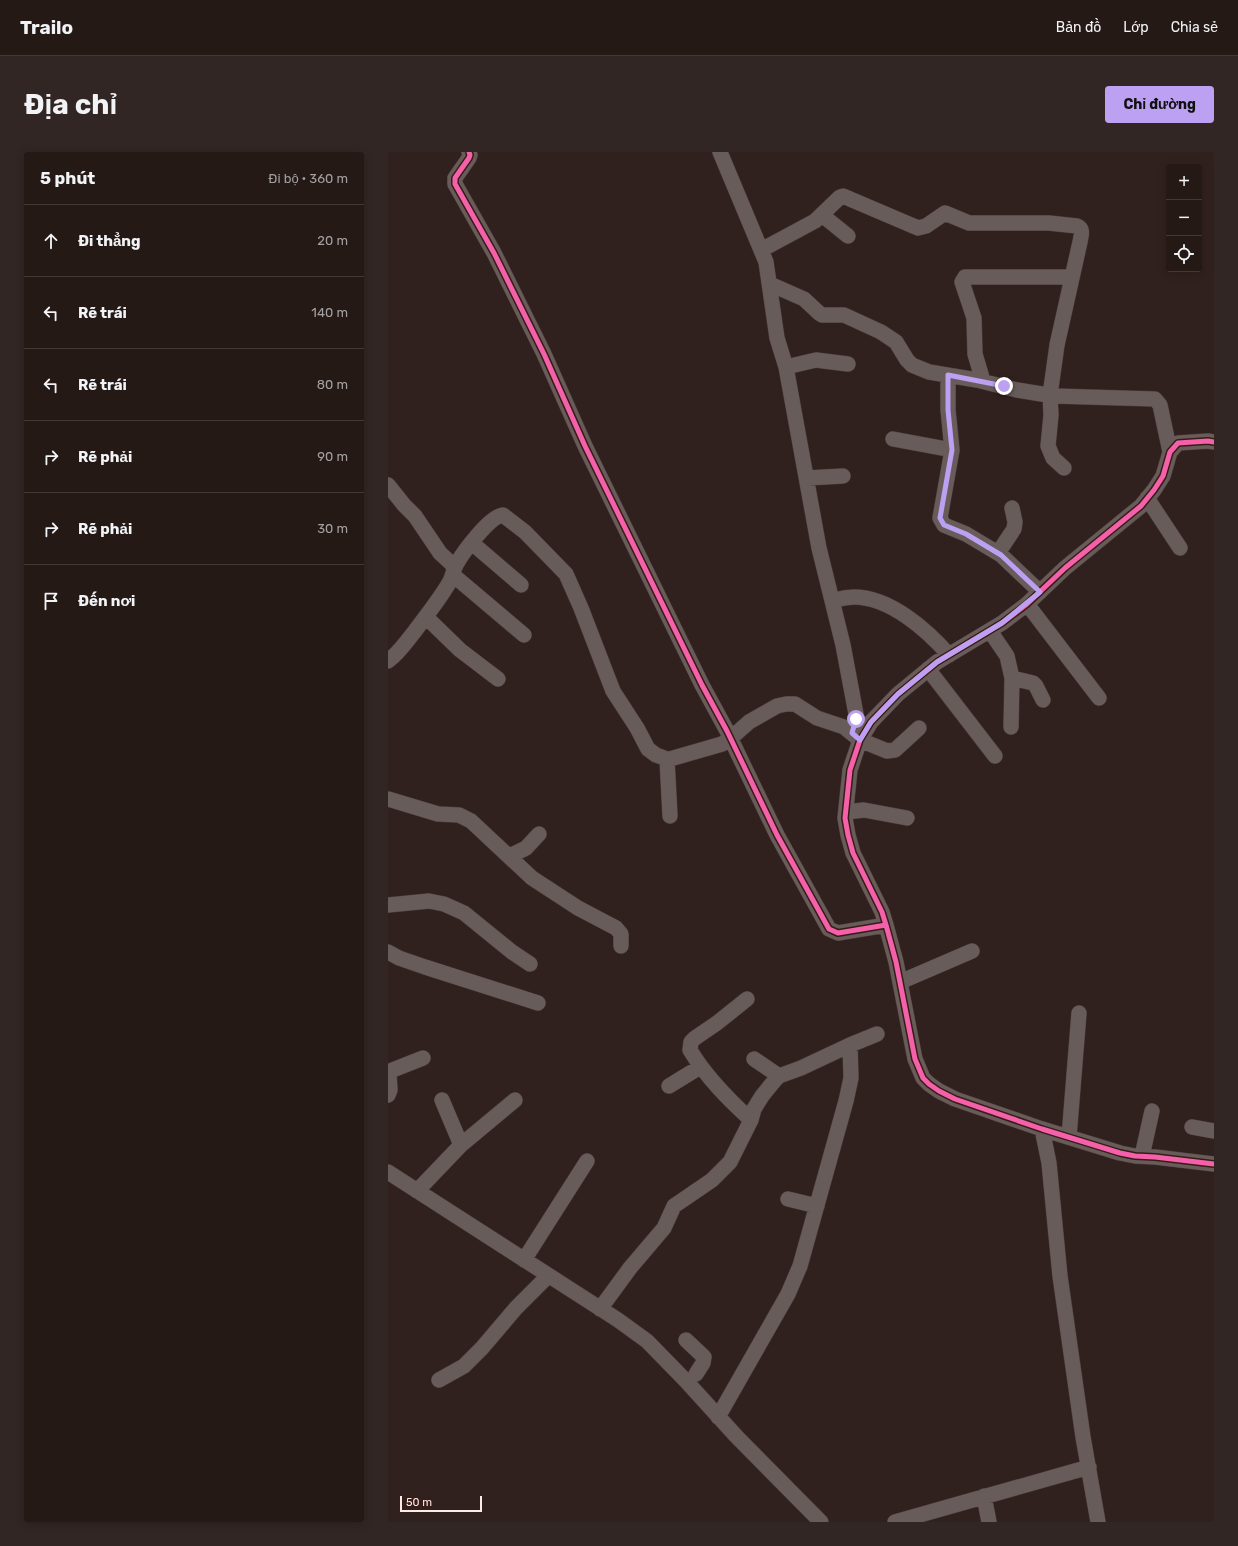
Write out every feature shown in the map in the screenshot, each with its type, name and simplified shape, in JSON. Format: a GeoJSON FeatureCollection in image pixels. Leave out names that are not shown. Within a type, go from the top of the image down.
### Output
{"type":"FeatureCollection","features":[{"type":"Feature","properties":{"kind":"street"},"geometry":{"type":"LineString","coordinates":[[469,152],[469,158],[455,178],[455,184],[494,253],[544,354],[585,446],[702,685],[731,738],[777,835],[829,929],[838,933],[886,925]]}},
{"type":"Feature","properties":{"kind":"street"},"geometry":{"type":"LineString","coordinates":[[720,152],[766,262],[777,338],[786,367],[819,548],[833,600],[856,714],[856,737],[850,770],[846,812],[848,835],[853,853],[882,912],[896,962],[915,1059],[923,1078],[939,1091],[956,1099],[1042,1130],[1120,1153],[1142,1156],[1214,1160]]}},
{"type":"Feature","properties":{"kind":"street"},"geometry":{"type":"LineString","coordinates":[[761,250],[815,221],[840,197],[843,196],[918,228],[926,226],[945,213],[969,223],[1049,223],[1077,226],[1082,230],[1057,345],[1050,395],[1051,415],[1048,446],[1053,458],[1064,468]]}},
{"type":"Feature","properties":{"kind":"street"},"geometry":{"type":"LineString","coordinates":[[822,215],[848,236]]}},
{"type":"Feature","properties":{"kind":"street"},"geometry":{"type":"LineString","coordinates":[[983,381],[975,354],[974,318],[962,282],[963,279],[965,277],[1072,278]]}},
{"type":"Feature","properties":{"kind":"street"},"geometry":{"type":"LineString","coordinates":[[770,284],[804,299],[822,315],[844,315],[881,332],[896,342],[907,360],[912,365],[929,372],[983,381],[1017,390],[1050,395],[1155,399],[1160,405],[1170,452]]}},
{"type":"Feature","properties":{"kind":"street"},"geometry":{"type":"LineString","coordinates":[[786,367],[816,360],[848,364]]}},
{"type":"Feature","properties":{"kind":"street"},"geometry":{"type":"LineString","coordinates":[[948,375],[948,410],[952,450],[940,518],[941,521],[944,525],[966,534],[998,553],[1040,592]]}},
{"type":"Feature","properties":{"kind":"street"},"geometry":{"type":"LineString","coordinates":[[893,439],[952,450]]}},
{"type":"Feature","properties":{"kind":"street"},"geometry":{"type":"LineString","coordinates":[[856,737],[898,694],[928,669],[948,655],[990,631],[1027,604],[1070,564],[1141,506],[1154,490],[1162,476],[1170,452],[1178,443],[1214,442]]}},
{"type":"Feature","properties":{"kind":"street"},"geometry":{"type":"LineString","coordinates":[[807,478],[843,476]]}},
{"type":"Feature","properties":{"kind":"street"},"geometry":{"type":"LineString","coordinates":[[388,484],[404,505],[415,516],[454,571],[524,635]]}},
{"type":"Feature","properties":{"kind":"street"},"geometry":{"type":"LineString","coordinates":[[1147,498],[1180,548]]}},
{"type":"Feature","properties":{"kind":"street"},"geometry":{"type":"LineString","coordinates":[[998,553],[1013,530],[1015,522],[1012,508]]}},
{"type":"Feature","properties":{"kind":"street"},"geometry":{"type":"LineString","coordinates":[[388,661],[400,650],[426,617],[450,583],[454,571],[472,543],[486,525],[500,515],[503,515],[525,532],[566,574],[613,690],[637,728],[648,749],[656,755],[667,759],[722,744],[749,722],[777,706],[786,704],[795,704],[817,718],[844,727],[856,737],[887,752],[891,751],[919,728]]}},
{"type":"Feature","properties":{"kind":"street"},"geometry":{"type":"LineString","coordinates":[[472,543],[521,585]]}},
{"type":"Feature","properties":{"kind":"street"},"geometry":{"type":"LineString","coordinates":[[833,600],[854,597],[868,598],[889,606],[935,639],[948,655]]}},
{"type":"Feature","properties":{"kind":"street"},"geometry":{"type":"LineString","coordinates":[[1027,604],[1099,698]]}},
{"type":"Feature","properties":{"kind":"street"},"geometry":{"type":"LineString","coordinates":[[426,617],[460,650],[498,679]]}},
{"type":"Feature","properties":{"kind":"street"},"geometry":{"type":"LineString","coordinates":[[990,631],[1007,656],[1012,678],[1011,727]]}},
{"type":"Feature","properties":{"kind":"street"},"geometry":{"type":"LineString","coordinates":[[928,669],[994,756]]}},
{"type":"Feature","properties":{"kind":"street"},"geometry":{"type":"LineString","coordinates":[[1012,678],[1033,683],[1044,700]]}},
{"type":"Feature","properties":{"kind":"street"},"geometry":{"type":"LineString","coordinates":[[667,759],[670,816]]}},
{"type":"Feature","properties":{"kind":"street"},"geometry":{"type":"LineString","coordinates":[[388,799],[438,814],[459,815],[477,826],[510,856],[524,872],[578,908],[616,928],[621,934],[621,946]]}},
{"type":"Feature","properties":{"kind":"street"},"geometry":{"type":"LineString","coordinates":[[846,812],[864,810],[907,818]]}},
{"type":"Feature","properties":{"kind":"street"},"geometry":{"type":"LineString","coordinates":[[510,856],[526,848],[539,834]]}},
{"type":"Feature","properties":{"kind":"street"},"geometry":{"type":"LineString","coordinates":[[388,905],[429,901],[444,904],[464,913],[512,952],[530,964]]}},
{"type":"Feature","properties":{"kind":"street"},"geometry":{"type":"LineString","coordinates":[[900,982],[972,951]]}},
{"type":"Feature","properties":{"kind":"street"},"geometry":{"type":"LineString","coordinates":[[388,952],[399,958],[425,967],[538,1003]]}},
{"type":"Feature","properties":{"kind":"street"},"geometry":{"type":"LineString","coordinates":[[747,999],[691,1042],[690,1050],[700,1067],[729,1100],[751,1120]]}},
{"type":"Feature","properties":{"kind":"street"},"geometry":{"type":"LineString","coordinates":[[1068,1137],[1079,1013]]}},
{"type":"Feature","properties":{"kind":"street"},"geometry":{"type":"LineString","coordinates":[[600,1309],[630,1268],[664,1228],[674,1206],[712,1180],[730,1162],[751,1120],[754,1109],[762,1096],[779,1076],[801,1068],[877,1034]]}},
{"type":"Feature","properties":{"kind":"street"},"geometry":{"type":"LineString","coordinates":[[718,1417],[788,1294],[800,1266],[848,1093],[851,1078],[850,1045]]}},
{"type":"Feature","properties":{"kind":"street"},"geometry":{"type":"LineString","coordinates":[[388,1095],[390,1090],[390,1071],[423,1058]]}},
{"type":"Feature","properties":{"kind":"street"},"geometry":{"type":"LineString","coordinates":[[754,1058],[779,1076]]}},
{"type":"Feature","properties":{"kind":"street"},"geometry":{"type":"LineString","coordinates":[[669,1086],[700,1067]]}},
{"type":"Feature","properties":{"kind":"street"},"geometry":{"type":"LineString","coordinates":[[442,1100],[461,1145]]}},
{"type":"Feature","properties":{"kind":"street"},"geometry":{"type":"LineString","coordinates":[[417,1190],[461,1145],[515,1100]]}},
{"type":"Feature","properties":{"kind":"street"},"geometry":{"type":"LineString","coordinates":[[1142,1156],[1152,1111]]}},
{"type":"Feature","properties":{"kind":"street"},"geometry":{"type":"LineString","coordinates":[[1192,1127],[1214,1131]]}},
{"type":"Feature","properties":{"kind":"street"},"geometry":{"type":"LineString","coordinates":[[1042,1130],[1049,1164],[1060,1276],[1098,1522]]}},
{"type":"Feature","properties":{"kind":"street"},"geometry":{"type":"LineString","coordinates":[[524,1260],[587,1161]]}},
{"type":"Feature","properties":{"kind":"street"},"geometry":{"type":"LineString","coordinates":[[388,1172],[600,1309],[646,1341],[693,1379],[718,1417],[821,1522]]}},
{"type":"Feature","properties":{"kind":"street"},"geometry":{"type":"LineString","coordinates":[[788,1199],[817,1206]]}},
{"type":"Feature","properties":{"kind":"street"},"geometry":{"type":"LineString","coordinates":[[439,1380],[464,1366],[482,1348],[516,1308],[548,1276]]}},
{"type":"Feature","properties":{"kind":"street"},"geometry":{"type":"LineString","coordinates":[[686,1340],[704,1357],[703,1363],[693,1379]]}},
{"type":"Feature","properties":{"kind":"street"},"geometry":{"type":"LineString","coordinates":[[895,1522],[1089,1467]]}},
{"type":"Feature","properties":{"kind":"street"},"geometry":{"type":"LineString","coordinates":[[984,1496],[989,1522]]}},
{"type":"Feature","properties":{"kind":"cycle path"},"geometry":{"type":"LineString","coordinates":[[469,152],[469,158],[455,178],[455,184],[494,253],[544,354],[585,446],[777,835],[829,929],[838,933],[886,925]]}},
{"type":"Feature","properties":{"kind":"cycle path"},"geometry":{"type":"LineString","coordinates":[[1214,442],[1178,443],[1170,452],[1163,476],[1141,506],[1065,568],[1027,604],[1002,623],[937,662],[898,694],[871,722],[860,740],[850,770],[845,818],[853,853],[882,912],[896,962],[915,1059],[923,1078],[929,1084],[955,1099],[1042,1129],[1120,1153],[1135,1156],[1214,1164]]}},
{"type":"Feature","properties":{"kind":"route"},"geometry":{"type":"LineString","coordinates":[[856,719],[856,724],[852,733],[860,740],[871,722],[898,694],[937,662],[1002,623],[1040,592],[1001,555],[966,534],[944,525],[940,518],[952,450],[948,410],[948,375],[1004,386]]}}]}
